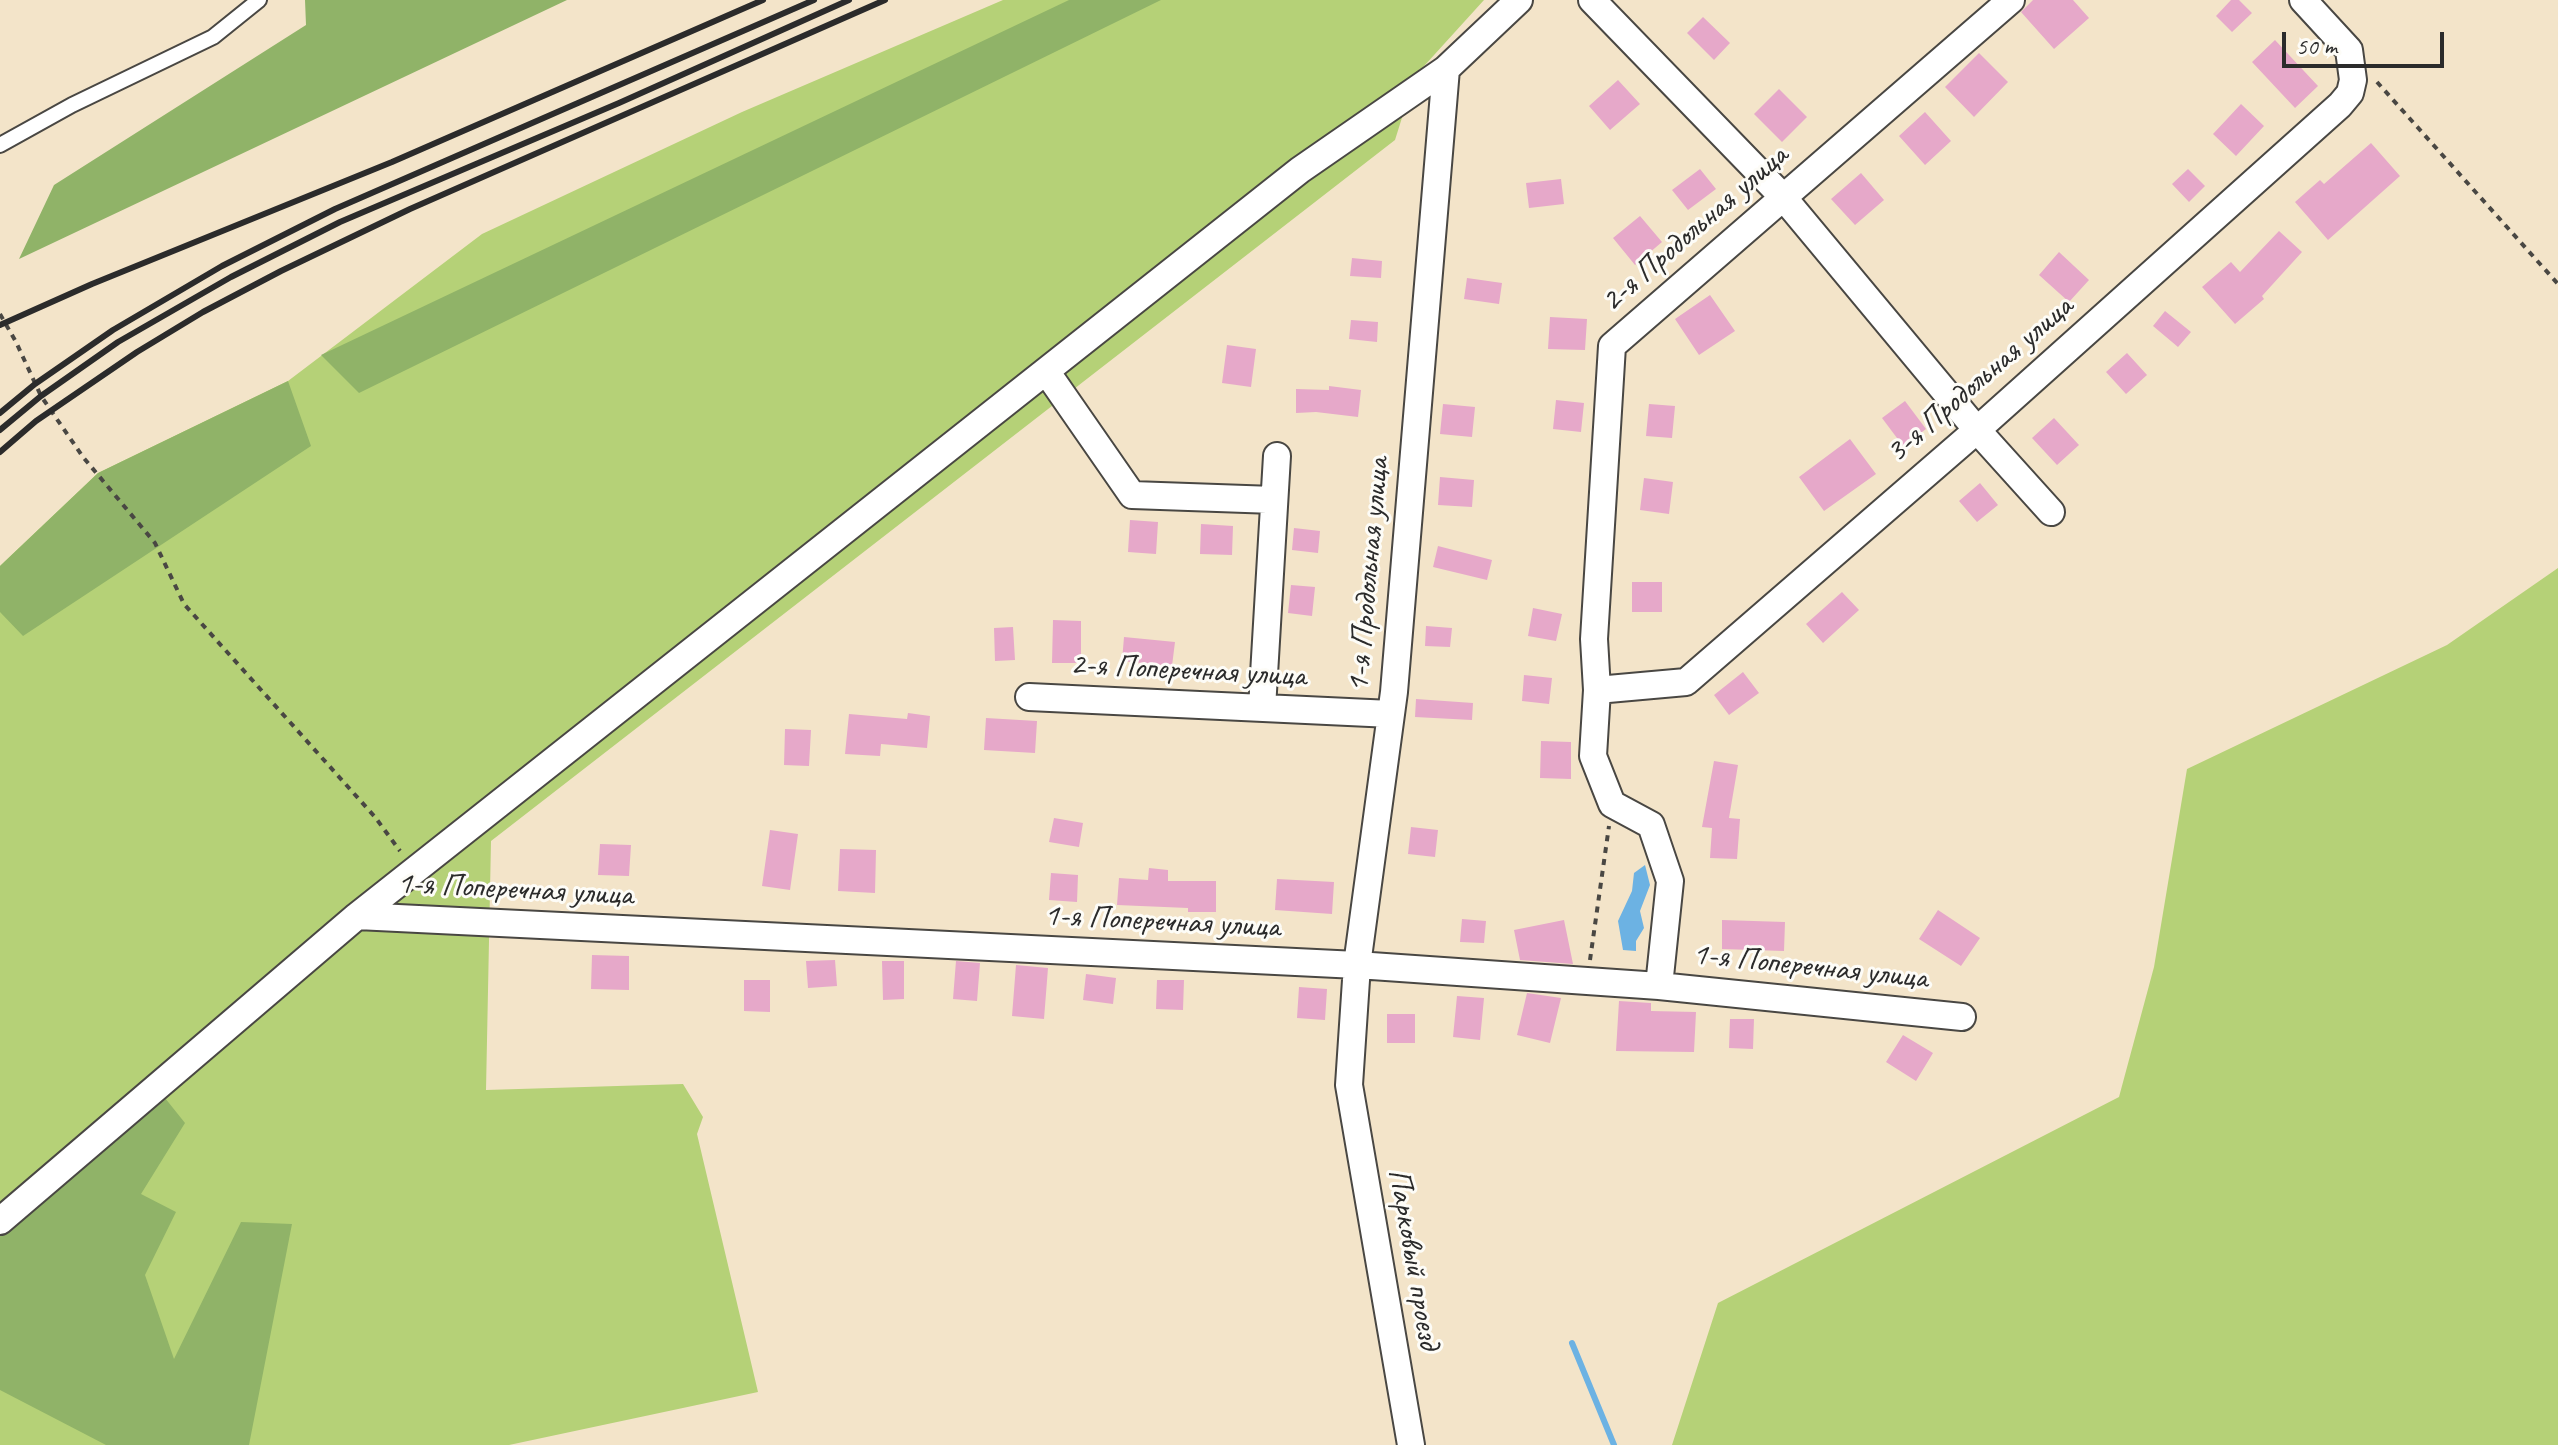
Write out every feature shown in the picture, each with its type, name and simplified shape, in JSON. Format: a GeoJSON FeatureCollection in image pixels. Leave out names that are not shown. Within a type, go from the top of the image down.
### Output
{"type":"FeatureCollection","features":[{"type":"Feature","properties":{"kind":"street"},"geometry":{"type":"LineString","coordinates":[[0,1221],[357,916],[1300,170],[1446,69],[1519,0]]}},
{"type":"Feature","properties":{"kind":"street"},"geometry":{"type":"LineString","coordinates":[[1592,0],[1783,197],[1977,430],[2051,512]]}},
{"type":"Feature","properties":{"kind":"street","name":"2-я Продольная улица"},"geometry":{"type":"LineString","coordinates":[[1612,804],[1593,756],[1597,690],[1594,639],[1612,346],[2011,0]]}},
{"type":"Feature","properties":{"kind":"street"},"geometry":{"type":"LineString","coordinates":[[2303,0],[2349,50]]}},
{"type":"Feature","properties":{"kind":"street","name":"3-я Продольная улица"},"geometry":{"type":"LineString","coordinates":[[1597,690],[1686,682],[1977,430],[2340,105],[2350,93],[2353,80],[2349,50]]}},
{"type":"Feature","properties":{"kind":"street","name":"1-я Продольная улица"},"geometry":{"type":"LineString","coordinates":[[1349,1085],[1357,965],[1391,714],[1446,69]]}},
{"type":"Feature","properties":{"kind":"street"},"geometry":{"type":"LineString","coordinates":[[1046,371],[1132,495],[1274,500]]}},
{"type":"Feature","properties":{"kind":"street"},"geometry":{"type":"LineString","coordinates":[[1262,708],[1277,456]]}},
{"type":"Feature","properties":{"kind":"street","name":"2-я Поперечная улица"},"geometry":{"type":"LineString","coordinates":[[1029,697],[1391,714]]}},
{"type":"Feature","properties":{"kind":"street"},"geometry":{"type":"LineString","coordinates":[[1612,804],[1651,825],[1670,881],[1659,986]]}},
{"type":"Feature","properties":{"kind":"street","name":"1-я Поперечная улица"},"geometry":{"type":"LineString","coordinates":[[357,916],[1357,965],[1659,986],[1962,1017]]}},
{"type":"Feature","properties":{"kind":"street","name":"Парковый проезд"},"geometry":{"type":"LineString","coordinates":[[1349,1085],[1411,1445]]}},
{"type":"Feature","properties":{"kind":"lane"},"geometry":{"type":"LineString","coordinates":[[0,145],[72,105],[213,37],[259,0]]}},
{"type":"Feature","properties":{"kind":"path"},"geometry":{"type":"LineString","coordinates":[[2349,50],[2558,284]]}},
{"type":"Feature","properties":{"kind":"path"},"geometry":{"type":"LineString","coordinates":[[0,314],[41,396],[83,457],[155,543],[184,604],[375,817],[414,871]]}},
{"type":"Feature","properties":{"kind":"path"},"geometry":{"type":"LineString","coordinates":[[1588,981],[1612,804]]}},
{"type":"Feature","properties":{"kind":"green space"},"geometry":{"type":"Polygon","coordinates":[[[305,0],[567,0],[19,259],[54,185],[306,25],[305,0]]]}},
{"type":"Feature","properties":{"kind":"green space"},"geometry":{"type":"Polygon","coordinates":[[[1003,0],[1484,0],[1415,76],[1395,140],[491,841],[486,1090],[683,1084],[703,1117],[697,1134],[758,1392],[509,1445],[0,1445],[0,566],[98,473],[288,381],[482,234],[742,112],[1003,0]]]}},
{"type":"Feature","properties":{"kind":"green space"},"geometry":{"type":"Polygon","coordinates":[[[1069,0],[1161,0],[359,393],[321,355],[1069,0]]]}},
{"type":"Feature","properties":{"kind":"green space"},"geometry":{"type":"Polygon","coordinates":[[[288,381],[311,446],[23,636],[0,612],[0,566],[98,473],[288,381]]]}},
{"type":"Feature","properties":{"kind":"green space"},"geometry":{"type":"Polygon","coordinates":[[[2558,568],[2558,1445],[1672,1445],[1718,1303],[2119,1097],[2154,967],[2187,769],[2447,645],[2558,568]]]}},
{"type":"Feature","properties":{"kind":"green space"},"geometry":{"type":"Polygon","coordinates":[[[157,1088],[185,1123],[141,1194],[176,1212],[145,1275],[174,1359],[241,1222],[292,1224],[249,1445],[106,1445],[0,1390],[0,1221],[157,1088]]]}},
{"type":"Feature","properties":{"kind":"water"},"geometry":{"type":"Polygon","coordinates":[[[1645,865],[1650,885],[1640,911],[1644,928],[1636,941],[1636,951],[1623,950],[1618,921],[1632,891],[1634,873],[1645,865]]]}},
{"type":"Feature","properties":{"kind":"building"},"geometry":{"type":"Polygon","coordinates":[[[2033,0],[2073,0],[2089,18],[2054,49],[2021,12],[2033,0]]]}},
{"type":"Feature","properties":{"kind":"building"},"geometry":{"type":"Polygon","coordinates":[[[2231,0],[2239,0],[2252,13],[2232,32],[2216,16],[2231,0]]]}},
{"type":"Feature","properties":{"kind":"building"},"geometry":{"type":"Polygon","coordinates":[[[1703,17],[1730,43],[1714,60],[1687,33],[1703,17]]]}},
{"type":"Feature","properties":{"kind":"building"},"geometry":{"type":"Polygon","coordinates":[[[2275,40],[2318,86],[2295,108],[2252,62],[2275,40]]]}},
{"type":"Feature","properties":{"kind":"building"},"geometry":{"type":"Polygon","coordinates":[[[1979,53],[2008,82],[1974,117],[1945,87],[1979,53]]]}},
{"type":"Feature","properties":{"kind":"building"},"geometry":{"type":"Polygon","coordinates":[[[1618,80],[1640,104],[1610,130],[1589,106],[1618,80]]]}},
{"type":"Feature","properties":{"kind":"building"},"geometry":{"type":"Polygon","coordinates":[[[1779,89],[1807,117],[1782,142],[1754,114],[1779,89]]]}},
{"type":"Feature","properties":{"kind":"building"},"geometry":{"type":"Polygon","coordinates":[[[2241,104],[2264,126],[2236,156],[2213,134],[2241,104]]]}},
{"type":"Feature","properties":{"kind":"building"},"geometry":{"type":"Polygon","coordinates":[[[1925,112],[1951,141],[1925,165],[1899,136],[1925,112]]]}},
{"type":"Feature","properties":{"kind":"building"},"geometry":{"type":"Polygon","coordinates":[[[2371,143],[2400,176],[2328,240],[2295,202],[2320,180],[2324,184],[2371,143]]]}},
{"type":"Feature","properties":{"kind":"building"},"geometry":{"type":"Polygon","coordinates":[[[1700,169],[1716,189],[1688,210],[1672,190],[1700,169]]]}},
{"type":"Feature","properties":{"kind":"building"},"geometry":{"type":"Polygon","coordinates":[[[2188,169],[2205,186],[2189,202],[2172,184],[2188,169]]]}},
{"type":"Feature","properties":{"kind":"building"},"geometry":{"type":"Polygon","coordinates":[[[1861,173],[1884,200],[1855,225],[1831,199],[1861,173]]]}},
{"type":"Feature","properties":{"kind":"building"},"geometry":{"type":"Polygon","coordinates":[[[1561,179],[1564,204],[1529,208],[1526,183],[1561,179]]]}},
{"type":"Feature","properties":{"kind":"building"},"geometry":{"type":"Polygon","coordinates":[[[1640,216],[1662,242],[1635,265],[1613,238],[1640,216]]]}},
{"type":"Feature","properties":{"kind":"building"},"geometry":{"type":"Polygon","coordinates":[[[2279,231],[2302,252],[2262,296],[2264,299],[2235,324],[2202,287],[2231,262],[2240,272],[2279,231]]]}},
{"type":"Feature","properties":{"kind":"building"},"geometry":{"type":"Polygon","coordinates":[[[2059,252],[2089,280],[2069,302],[2039,275],[2059,252]]]}},
{"type":"Feature","properties":{"kind":"building"},"geometry":{"type":"Polygon","coordinates":[[[1352,258],[1382,261],[1381,278],[1350,276],[1352,258]]]}},
{"type":"Feature","properties":{"kind":"building"},"geometry":{"type":"Polygon","coordinates":[[[1467,278],[1502,283],[1499,304],[1464,299],[1467,278]]]}},
{"type":"Feature","properties":{"kind":"building"},"geometry":{"type":"Polygon","coordinates":[[[1710,295],[1735,331],[1699,355],[1675,319],[1710,295]]]}},
{"type":"Feature","properties":{"kind":"building"},"geometry":{"type":"Polygon","coordinates":[[[2165,311],[2191,332],[2178,347],[2153,326],[2165,311]]]}},
{"type":"Feature","properties":{"kind":"building"},"geometry":{"type":"Polygon","coordinates":[[[1550,317],[1587,319],[1585,350],[1548,349],[1550,317]]]}},
{"type":"Feature","properties":{"kind":"building"},"geometry":{"type":"Polygon","coordinates":[[[1351,320],[1378,322],[1377,342],[1349,339],[1351,320]]]}},
{"type":"Feature","properties":{"kind":"building"},"geometry":{"type":"Polygon","coordinates":[[[1227,345],[1256,349],[1251,387],[1222,383],[1227,345]]]}},
{"type":"Feature","properties":{"kind":"building"},"geometry":{"type":"Polygon","coordinates":[[[2127,353],[2147,375],[2126,394],[2106,372],[2127,353]]]}},
{"type":"Feature","properties":{"kind":"building"},"geometry":{"type":"Polygon","coordinates":[[[1329,386],[1361,390],[1358,417],[1296,413],[1296,389],[1329,390],[1329,386]]]}},
{"type":"Feature","properties":{"kind":"building"},"geometry":{"type":"Polygon","coordinates":[[[1556,400],[1584,403],[1581,432],[1553,429],[1556,400]]]}},
{"type":"Feature","properties":{"kind":"building"},"geometry":{"type":"Polygon","coordinates":[[[1905,401],[1926,429],[1903,446],[1882,418],[1905,401]]]}},
{"type":"Feature","properties":{"kind":"building"},"geometry":{"type":"Polygon","coordinates":[[[1443,404],[1475,407],[1472,437],[1440,434],[1443,404]]]}},
{"type":"Feature","properties":{"kind":"building"},"geometry":{"type":"Polygon","coordinates":[[[1649,404],[1675,406],[1672,438],[1646,436],[1649,404]]]}},
{"type":"Feature","properties":{"kind":"building"},"geometry":{"type":"Polygon","coordinates":[[[2054,418],[2079,445],[2057,465],[2032,438],[2054,418]]]}},
{"type":"Feature","properties":{"kind":"building"},"geometry":{"type":"Polygon","coordinates":[[[1850,439],[1876,474],[1824,511],[1799,477],[1850,439]]]}},
{"type":"Feature","properties":{"kind":"building"},"geometry":{"type":"Polygon","coordinates":[[[1440,477],[1474,480],[1472,507],[1438,505],[1440,477]]]}},
{"type":"Feature","properties":{"kind":"building"},"geometry":{"type":"Polygon","coordinates":[[[1644,478],[1673,482],[1669,514],[1640,510],[1644,478]]]}},
{"type":"Feature","properties":{"kind":"building"},"geometry":{"type":"Polygon","coordinates":[[[1980,483],[1998,505],[1977,522],[1959,501],[1980,483]]]}},
{"type":"Feature","properties":{"kind":"building"},"geometry":{"type":"Polygon","coordinates":[[[1130,520],[1158,522],[1156,554],[1128,552],[1130,520]]]}},
{"type":"Feature","properties":{"kind":"building"},"geometry":{"type":"Polygon","coordinates":[[[1201,524],[1233,526],[1232,555],[1200,554],[1201,524]]]}},
{"type":"Feature","properties":{"kind":"building"},"geometry":{"type":"Polygon","coordinates":[[[1294,528],[1320,531],[1318,553],[1292,550],[1294,528]]]}},
{"type":"Feature","properties":{"kind":"building"},"geometry":{"type":"Polygon","coordinates":[[[1438,546],[1492,560],[1487,580],[1433,567],[1438,546]]]}},
{"type":"Feature","properties":{"kind":"building"},"geometry":{"type":"Polygon","coordinates":[[[1632,582],[1662,582],[1662,612],[1632,612],[1632,582]]]}},
{"type":"Feature","properties":{"kind":"building"},"geometry":{"type":"Polygon","coordinates":[[[1291,585],[1315,587],[1312,616],[1288,613],[1291,585]]]}},
{"type":"Feature","properties":{"kind":"building"},"geometry":{"type":"Polygon","coordinates":[[[1842,592],[1859,610],[1823,643],[1806,624],[1842,592]]]}},
{"type":"Feature","properties":{"kind":"building"},"geometry":{"type":"Polygon","coordinates":[[[1533,608],[1562,614],[1556,641],[1528,636],[1533,608]]]}},
{"type":"Feature","properties":{"kind":"building"},"geometry":{"type":"Polygon","coordinates":[[[1053,620],[1081,621],[1081,663],[1052,663],[1053,620]]]}},
{"type":"Feature","properties":{"kind":"building"},"geometry":{"type":"Polygon","coordinates":[[[1426,626],[1452,628],[1450,647],[1425,646],[1426,626]]]}},
{"type":"Feature","properties":{"kind":"building"},"geometry":{"type":"Polygon","coordinates":[[[1013,627],[1015,660],[995,661],[994,628],[1013,627]]]}},
{"type":"Feature","properties":{"kind":"building"},"geometry":{"type":"Polygon","coordinates":[[[1124,637],[1175,642],[1172,666],[1122,661],[1124,637]]]}},
{"type":"Feature","properties":{"kind":"building"},"geometry":{"type":"Polygon","coordinates":[[[1743,672],[1759,693],[1729,715],[1714,695],[1743,672]]]}},
{"type":"Feature","properties":{"kind":"building"},"geometry":{"type":"Polygon","coordinates":[[[1524,675],[1552,678],[1549,704],[1522,701],[1524,675]]]}},
{"type":"Feature","properties":{"kind":"building"},"geometry":{"type":"Polygon","coordinates":[[[1416,699],[1473,703],[1472,720],[1415,717],[1416,699]]]}},
{"type":"Feature","properties":{"kind":"building"},"geometry":{"type":"Polygon","coordinates":[[[908,713],[930,716],[927,748],[881,744],[880,756],[845,754],[849,714],[907,719],[908,713]]]}},
{"type":"Feature","properties":{"kind":"building"},"geometry":{"type":"Polygon","coordinates":[[[986,718],[1037,721],[1035,753],[984,750],[986,718]]]}},
{"type":"Feature","properties":{"kind":"building"},"geometry":{"type":"Polygon","coordinates":[[[785,729],[811,730],[809,766],[784,765],[785,729]]]}},
{"type":"Feature","properties":{"kind":"building"},"geometry":{"type":"Polygon","coordinates":[[[1541,741],[1571,742],[1571,779],[1540,778],[1541,741]]]}},
{"type":"Feature","properties":{"kind":"building"},"geometry":{"type":"Polygon","coordinates":[[[1714,761],[1738,765],[1729,818],[1740,819],[1737,859],[1710,858],[1712,828],[1702,827],[1714,761]]]}},
{"type":"Feature","properties":{"kind":"building"},"geometry":{"type":"Polygon","coordinates":[[[1054,818],[1083,823],[1079,847],[1049,842],[1054,818]]]}},
{"type":"Feature","properties":{"kind":"building"},"geometry":{"type":"Polygon","coordinates":[[[1411,827],[1438,830],[1435,857],[1408,854],[1411,827]]]}},
{"type":"Feature","properties":{"kind":"building"},"geometry":{"type":"Polygon","coordinates":[[[770,830],[798,834],[790,890],[762,886],[770,830]]]}},
{"type":"Feature","properties":{"kind":"building"},"geometry":{"type":"Polygon","coordinates":[[[600,844],[631,845],[629,876],[598,875],[600,844]]]}},
{"type":"Feature","properties":{"kind":"building"},"geometry":{"type":"Polygon","coordinates":[[[840,849],[876,850],[875,893],[838,891],[840,849]]]}},
{"type":"Feature","properties":{"kind":"building"},"geometry":{"type":"Polygon","coordinates":[[[1149,868],[1168,870],[1168,881],[1216,881],[1216,912],[1117,905],[1119,878],[1148,880],[1149,868]]]}},
{"type":"Feature","properties":{"kind":"building"},"geometry":{"type":"Polygon","coordinates":[[[1051,873],[1078,875],[1077,902],[1049,900],[1051,873]]]}},
{"type":"Feature","properties":{"kind":"building"},"geometry":{"type":"Polygon","coordinates":[[[1277,879],[1334,882],[1332,914],[1275,910],[1277,879]]]}},
{"type":"Feature","properties":{"kind":"building"},"geometry":{"type":"Polygon","coordinates":[[[1938,910],[1980,938],[1961,966],[1919,939],[1938,910]]]}},
{"type":"Feature","properties":{"kind":"building"},"geometry":{"type":"Polygon","coordinates":[[[1462,919],[1486,921],[1484,943],[1460,942],[1462,919]]]}},
{"type":"Feature","properties":{"kind":"building"},"geometry":{"type":"Polygon","coordinates":[[[1564,920],[1573,964],[1520,960],[1514,930],[1564,920]]]}},
{"type":"Feature","properties":{"kind":"building"},"geometry":{"type":"Polygon","coordinates":[[[1722,920],[1785,922],[1784,951],[1722,949],[1722,920]]]}},
{"type":"Feature","properties":{"kind":"building"},"geometry":{"type":"Polygon","coordinates":[[[592,955],[629,956],[629,990],[591,989],[592,955]]]}},
{"type":"Feature","properties":{"kind":"building"},"geometry":{"type":"Polygon","coordinates":[[[835,960],[837,986],[808,988],[806,961],[835,960]]]}},
{"type":"Feature","properties":{"kind":"building"},"geometry":{"type":"Polygon","coordinates":[[[882,961],[904,961],[904,999],[883,1000],[882,961]]]}},
{"type":"Feature","properties":{"kind":"building"},"geometry":{"type":"Polygon","coordinates":[[[956,961],[980,963],[977,1001],[953,999],[956,961]]]}},
{"type":"Feature","properties":{"kind":"building"},"geometry":{"type":"Polygon","coordinates":[[[1016,965],[1048,968],[1044,1019],[1012,1016],[1016,965]]]}},
{"type":"Feature","properties":{"kind":"building"},"geometry":{"type":"Polygon","coordinates":[[[1086,974],[1116,978],[1113,1004],[1083,1000],[1086,974]]]}},
{"type":"Feature","properties":{"kind":"building"},"geometry":{"type":"Polygon","coordinates":[[[744,980],[770,980],[770,1012],[744,1011],[744,980]]]}},
{"type":"Feature","properties":{"kind":"building"},"geometry":{"type":"Polygon","coordinates":[[[1157,980],[1184,980],[1183,1010],[1156,1009],[1157,980]]]}},
{"type":"Feature","properties":{"kind":"building"},"geometry":{"type":"Polygon","coordinates":[[[1299,987],[1327,989],[1325,1020],[1297,1018],[1299,987]]]}},
{"type":"Feature","properties":{"kind":"building"},"geometry":{"type":"Polygon","coordinates":[[[1527,993],[1561,998],[1550,1043],[1517,1035],[1527,993]]]}},
{"type":"Feature","properties":{"kind":"building"},"geometry":{"type":"Polygon","coordinates":[[[1457,996],[1484,998],[1480,1040],[1453,1037],[1457,996]]]}},
{"type":"Feature","properties":{"kind":"building"},"geometry":{"type":"Polygon","coordinates":[[[1619,1001],[1651,1003],[1651,1011],[1696,1012],[1694,1052],[1616,1051],[1619,1001]]]}},
{"type":"Feature","properties":{"kind":"building"},"geometry":{"type":"Polygon","coordinates":[[[1387,1014],[1415,1014],[1415,1043],[1387,1043],[1387,1014]]]}},
{"type":"Feature","properties":{"kind":"building"},"geometry":{"type":"Polygon","coordinates":[[[1730,1019],[1754,1019],[1753,1049],[1729,1048],[1730,1019]]]}},
{"type":"Feature","properties":{"kind":"building"},"geometry":{"type":"Polygon","coordinates":[[[1903,1035],[1933,1053],[1916,1081],[1886,1062],[1903,1035]]]}},
{"type":"Feature","properties":{"kind":"waterway"},"geometry":{"type":"LineString","coordinates":[[1572,1343],[1614,1445]]}},
{"type":"Feature","properties":{"kind":"railway"},"geometry":{"type":"LineString","coordinates":[[0,325],[92,284],[392,162],[763,0]]}},
{"type":"Feature","properties":{"kind":"railway"},"geometry":{"type":"LineString","coordinates":[[0,413],[35,384],[113,330],[222,266],[335,209],[814,0]]}},
{"type":"Feature","properties":{"kind":"railway"},"geometry":{"type":"LineString","coordinates":[[0,430],[41,396],[118,342],[231,277],[340,222],[619,103],[849,0]]}},
{"type":"Feature","properties":{"kind":"railway"},"geometry":{"type":"LineString","coordinates":[[0,452],[36,421],[137,352],[203,312],[281,271],[410,209],[885,0]]}}]}
